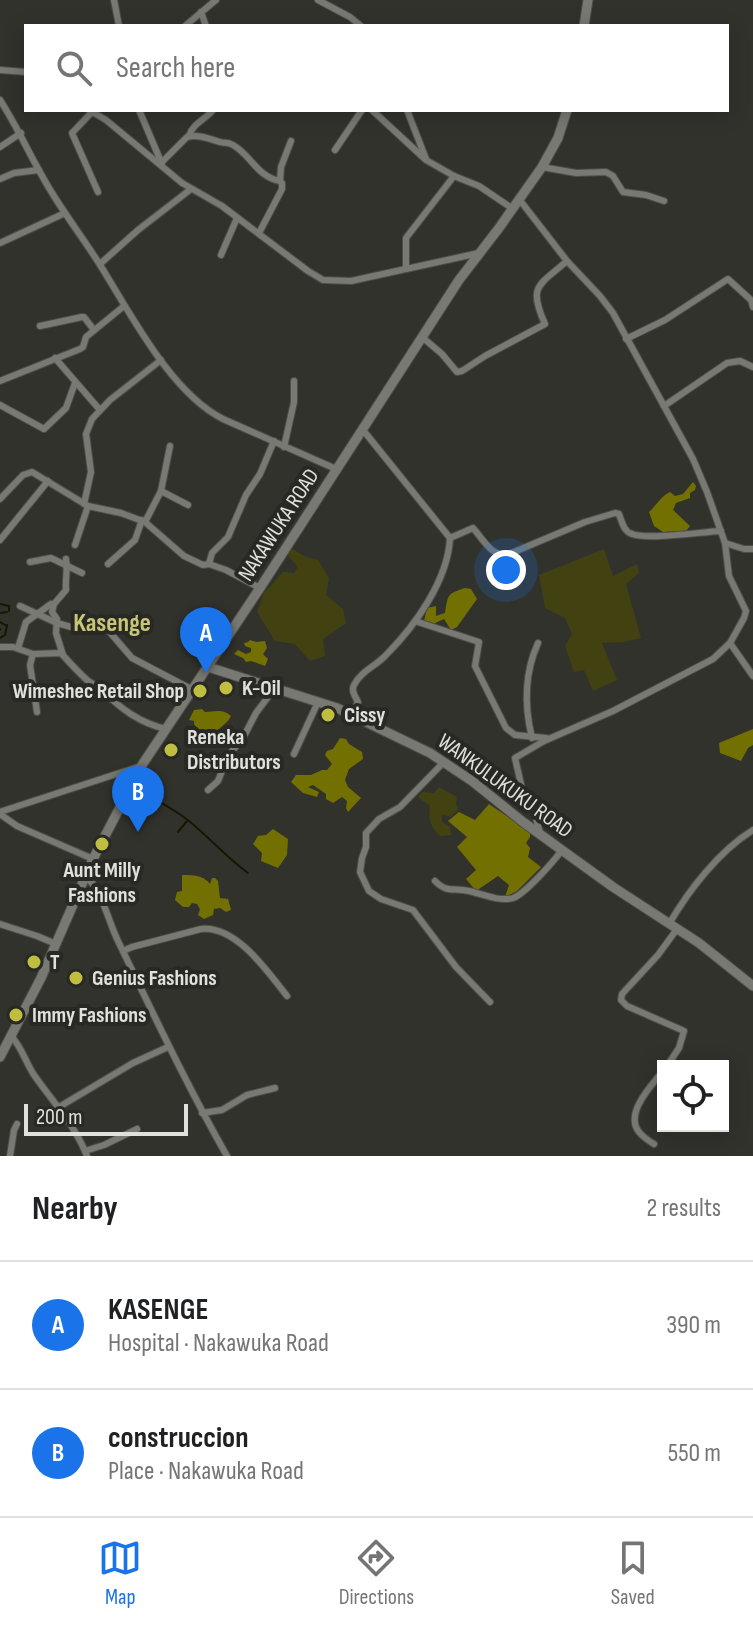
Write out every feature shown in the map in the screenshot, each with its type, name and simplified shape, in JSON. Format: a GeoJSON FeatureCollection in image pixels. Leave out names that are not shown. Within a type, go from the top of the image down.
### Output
{"type":"FeatureCollection","features":[{"type":"Feature","properties":{"kind":"main road"},"geometry":{"type":"LineString","coordinates":[[584,24],[588,0]]}},
{"type":"Feature","properties":{"kind":"main road","name":"NAKAWUKA ROAD"},"geometry":{"type":"LineString","coordinates":[[0,1057],[56,944],[93,859],[142,765],[422,337],[542,167],[558,138],[566,112]]}},
{"type":"Feature","properties":{"kind":"main road","name":"WANKULUKUKU ROAD"},"geometry":{"type":"LineString","coordinates":[[208,667],[318,702],[412,743],[444,762],[613,887],[720,958],[753,986]]}},
{"type":"Feature","properties":{"kind":"street"},"geometry":{"type":"LineString","coordinates":[[114,0],[119,24]]}},
{"type":"Feature","properties":{"kind":"street"},"geometry":{"type":"LineString","coordinates":[[187,24],[216,0]]}},
{"type":"Feature","properties":{"kind":"street"},"geometry":{"type":"LineString","coordinates":[[318,0],[359,24]]}},
{"type":"Feature","properties":{"kind":"street"},"geometry":{"type":"LineString","coordinates":[[201,12],[205,24]]}},
{"type":"Feature","properties":{"kind":"street"},"geometry":{"type":"LineString","coordinates":[[0,70],[24,72]]}},
{"type":"Feature","properties":{"kind":"street"},"geometry":{"type":"LineString","coordinates":[[0,100],[39,170],[124,306],[161,360],[196,401],[207,411],[336,469]]}},
{"type":"Feature","properties":{"kind":"street"},"geometry":{"type":"LineString","coordinates":[[89,112],[72,133],[98,192]]}},
{"type":"Feature","properties":{"kind":"street"},"geometry":{"type":"LineString","coordinates":[[92,112],[163,164],[191,189],[216,202],[323,280],[351,281],[479,253]]}},
{"type":"Feature","properties":{"kind":"street"},"geometry":{"type":"LineString","coordinates":[[140,112],[163,164]]}},
{"type":"Feature","properties":{"kind":"street"},"geometry":{"type":"LineString","coordinates":[[163,164],[189,136],[192,128],[211,112]]}},
{"type":"Feature","properties":{"kind":"street"},"geometry":{"type":"LineString","coordinates":[[335,150],[361,112]]}},
{"type":"Feature","properties":{"kind":"street"},"geometry":{"type":"LineString","coordinates":[[374,112],[426,160],[479,186],[513,209]]}},
{"type":"Feature","properties":{"kind":"street"},"geometry":{"type":"LineString","coordinates":[[408,112],[426,160]]}},
{"type":"Feature","properties":{"kind":"street"},"geometry":{"type":"LineString","coordinates":[[0,147],[21,133]]}},
{"type":"Feature","properties":{"kind":"street"},"geometry":{"type":"LineString","coordinates":[[189,136],[231,144],[257,170],[280,181]]}},
{"type":"Feature","properties":{"kind":"street"},"geometry":{"type":"LineString","coordinates":[[259,233],[280,196],[281,167],[291,141]]}},
{"type":"Feature","properties":{"kind":"street"},"geometry":{"type":"LineString","coordinates":[[542,167],[576,173],[606,172],[613,176],[623,192],[664,201]]}},
{"type":"Feature","properties":{"kind":"street"},"geometry":{"type":"LineString","coordinates":[[0,179],[14,173],[39,170]]}},
{"type":"Feature","properties":{"kind":"street"},"geometry":{"type":"LineString","coordinates":[[406,269],[406,238],[454,176]]}},
{"type":"Feature","properties":{"kind":"street"},"geometry":{"type":"LineString","coordinates":[[100,264],[191,189]]}},
{"type":"Feature","properties":{"kind":"street"},"geometry":{"type":"LineString","coordinates":[[519,199],[567,261],[613,313],[693,459],[725,543],[729,576],[746,611],[730,643],[713,659],[515,758],[523,793],[541,835]]}},
{"type":"Feature","properties":{"kind":"street"},"geometry":{"type":"LineString","coordinates":[[0,243],[65,213]]}},
{"type":"Feature","properties":{"kind":"street"},"geometry":{"type":"LineString","coordinates":[[221,255],[237,218]]}},
{"type":"Feature","properties":{"kind":"street"},"geometry":{"type":"LineString","coordinates":[[422,337],[459,372],[545,324],[538,312],[536,291],[567,261]]}},
{"type":"Feature","properties":{"kind":"street"},"geometry":{"type":"LineString","coordinates":[[626,339],[665,320],[728,279],[751,300],[753,307]]}},
{"type":"Feature","properties":{"kind":"street"},"geometry":{"type":"LineString","coordinates":[[0,381],[83,347],[86,337],[124,306]]}},
{"type":"Feature","properties":{"kind":"street"},"geometry":{"type":"LineString","coordinates":[[40,326],[84,317],[94,330]]}},
{"type":"Feature","properties":{"kind":"street"},"geometry":{"type":"LineString","coordinates":[[55,358],[100,410]]}},
{"type":"Feature","properties":{"kind":"street"},"geometry":{"type":"LineString","coordinates":[[75,545],[91,472],[86,434],[92,419],[161,360]]}},
{"type":"Feature","properties":{"kind":"street"},"geometry":{"type":"LineString","coordinates":[[664,406],[727,363],[740,361],[753,367]]}},
{"type":"Feature","properties":{"kind":"street"},"geometry":{"type":"LineString","coordinates":[[284,447],[294,402],[294,381]]}},
{"type":"Feature","properties":{"kind":"street"},"geometry":{"type":"LineString","coordinates":[[0,405],[44,429],[66,408],[75,383]]}},
{"type":"Feature","properties":{"kind":"street"},"geometry":{"type":"LineString","coordinates":[[351,715],[358,704],[354,685],[367,669],[386,655],[415,621],[445,567],[450,538],[363,430]]}},
{"type":"Feature","properties":{"kind":"street"},"geometry":{"type":"LineString","coordinates":[[209,564],[212,553],[228,537],[274,441]]}},
{"type":"Feature","properties":{"kind":"street"},"geometry":{"type":"LineString","coordinates":[[108,564],[135,540],[161,491],[170,446]]}},
{"type":"Feature","properties":{"kind":"street"},"geometry":{"type":"LineString","coordinates":[[0,500],[23,475],[40,475],[86,505],[144,521],[184,556],[245,579],[260,588]]}},
{"type":"Feature","properties":{"kind":"street"},"geometry":{"type":"LineString","coordinates":[[0,540],[48,481]]}},
{"type":"Feature","properties":{"kind":"street"},"geometry":{"type":"LineString","coordinates":[[161,491],[188,505]]}},
{"type":"Feature","properties":{"kind":"street"},"geometry":{"type":"LineString","coordinates":[[450,538],[473,528],[491,550],[501,556],[615,513],[619,514],[630,534],[721,531]]}},
{"type":"Feature","properties":{"kind":"street"},"geometry":{"type":"LineString","coordinates":[[725,543],[753,549]]}},
{"type":"Feature","properties":{"kind":"street"},"geometry":{"type":"LineString","coordinates":[[30,562],[51,558],[82,573]]}},
{"type":"Feature","properties":{"kind":"street"},"geometry":{"type":"LineString","coordinates":[[63,655],[56,633],[57,619],[52,612],[54,604],[66,590],[66,559]]}},
{"type":"Feature","properties":{"kind":"street"},"geometry":{"type":"LineString","coordinates":[[18,648],[26,622],[51,604]]}},
{"type":"Feature","properties":{"kind":"street"},"geometry":{"type":"LineString","coordinates":[[20,606],[71,627],[83,624],[107,629],[132,658],[193,690]]}},
{"type":"Feature","properties":{"kind":"street"},"geometry":{"type":"LineString","coordinates":[[415,621],[479,642],[475,666],[506,728],[515,735],[550,738]]}},
{"type":"Feature","properties":{"kind":"street"},"geometry":{"type":"LineString","coordinates":[[532,738],[525,699],[538,643]]}},
{"type":"Feature","properties":{"kind":"street"},"geometry":{"type":"LineString","coordinates":[[730,643],[753,676]]}},
{"type":"Feature","properties":{"kind":"street"},"geometry":{"type":"LineString","coordinates":[[0,647],[18,648],[33,654],[55,652],[63,655],[125,712],[150,725],[166,729]]}},
{"type":"Feature","properties":{"kind":"street"},"geometry":{"type":"LineString","coordinates":[[33,654],[30,665],[37,712]]}},
{"type":"Feature","properties":{"kind":"street"},"geometry":{"type":"LineString","coordinates":[[208,790],[218,781],[228,756],[274,689]]}},
{"type":"Feature","properties":{"kind":"street"},"geometry":{"type":"LineString","coordinates":[[294,754],[318,702]]}},
{"type":"Feature","properties":{"kind":"street"},"geometry":{"type":"LineString","coordinates":[[444,762],[400,807],[379,819],[366,833],[360,872],[369,891],[375,896],[406,906],[419,916],[456,967],[490,1002]]}},
{"type":"Feature","properties":{"kind":"street"},"geometry":{"type":"LineString","coordinates":[[0,813],[142,765]]}},
{"type":"Feature","properties":{"kind":"street"},"geometry":{"type":"LineString","coordinates":[[0,813],[17,826],[93,859]]}},
{"type":"Feature","properties":{"kind":"street"},"geometry":{"type":"LineString","coordinates":[[671,1060],[684,1031],[627,1006],[621,1000],[622,994],[658,955],[688,893],[730,847],[753,830]]}},
{"type":"Feature","properties":{"kind":"street"},"geometry":{"type":"LineString","coordinates":[[435,881],[445,889],[513,898],[529,886],[562,850]]}},
{"type":"Feature","properties":{"kind":"street"},"geometry":{"type":"LineString","coordinates":[[85,876],[97,889],[108,921],[168,1047],[227,1156]]}},
{"type":"Feature","properties":{"kind":"street"},"geometry":{"type":"LineString","coordinates":[[0,924],[56,944]]}},
{"type":"Feature","properties":{"kind":"street"},"geometry":{"type":"LineString","coordinates":[[123,951],[201,929],[211,929],[252,953],[287,996]]}},
{"type":"Feature","properties":{"kind":"street"},"geometry":{"type":"LineString","coordinates":[[12,1037],[69,1122],[86,1154],[137,1129]]}},
{"type":"Feature","properties":{"kind":"street"},"geometry":{"type":"LineString","coordinates":[[59,1107],[133,1063],[168,1047]]}},
{"type":"Feature","properties":{"kind":"street"},"geometry":{"type":"LineString","coordinates":[[654,1144],[638,1131],[635,1121],[641,1097],[657,1078]]}},
{"type":"Feature","properties":{"kind":"street"},"geometry":{"type":"LineString","coordinates":[[202,1113],[222,1110],[247,1095],[275,1088]]}},
{"type":"Feature","properties":{"kind":"street"},"geometry":{"type":"LineString","coordinates":[[10,1156],[17,1124]]}},
{"type":"Feature","properties":{"kind":"shaded area"},"geometry":{"type":"Polygon","coordinates":[[[693,482],[696,486],[690,498],[676,503],[673,510],[690,526],[686,531],[663,532],[654,526],[649,512],[667,494],[683,494],[693,482]]]}},
{"type":"Feature","properties":{"kind":"shaded area"},"geometry":{"type":"Polygon","coordinates":[[[291,548],[318,560],[329,578],[326,595],[343,609],[346,623],[323,639],[325,656],[310,661],[295,644],[275,641],[257,612],[264,593],[283,572],[294,573],[298,567],[288,555],[291,548]]]}},
{"type":"Feature","properties":{"kind":"shaded area"},"geometry":{"type":"Polygon","coordinates":[[[604,549],[613,576],[637,564],[639,573],[626,584],[641,638],[602,643],[617,680],[593,691],[584,670],[574,672],[565,646],[572,634],[565,618],[545,608],[539,575],[604,549]]]}},
{"type":"Feature","properties":{"kind":"shaded area"},"geometry":{"type":"Polygon","coordinates":[[[465,588],[471,589],[477,599],[457,627],[451,630],[444,619],[433,624],[424,621],[427,608],[436,606],[436,616],[445,613],[449,596],[465,588]]]}},
{"type":"Feature","properties":{"kind":"shaded area"},"geometry":{"type":"Polygon","coordinates":[[[250,640],[265,641],[267,648],[263,654],[268,659],[265,666],[246,662],[234,654],[238,650],[246,654],[251,652],[251,648],[244,643],[250,640]]]}},
{"type":"Feature","properties":{"kind":"shaded area"},"geometry":{"type":"Polygon","coordinates":[[[202,709],[205,712],[221,711],[231,716],[210,737],[189,720],[194,710],[202,709]]]}},
{"type":"Feature","properties":{"kind":"shaded area"},"geometry":{"type":"Polygon","coordinates":[[[753,729],[753,745],[741,761],[720,753],[719,743],[753,729]]]}},
{"type":"Feature","properties":{"kind":"shaded area"},"geometry":{"type":"Polygon","coordinates":[[[340,738],[362,752],[363,759],[349,769],[345,780],[348,787],[361,798],[348,812],[347,801],[342,797],[333,803],[313,785],[308,787],[319,792],[317,797],[303,793],[291,782],[296,775],[327,770],[332,764],[325,755],[340,738]]]}},
{"type":"Feature","properties":{"kind":"shaded area"},"geometry":{"type":"Polygon","coordinates":[[[439,787],[457,797],[458,810],[450,817],[442,814],[442,822],[450,827],[451,835],[440,836],[430,822],[430,806],[418,797],[422,792],[434,793],[439,787]]]}},
{"type":"Feature","properties":{"kind":"shaded area"},"geometry":{"type":"Polygon","coordinates":[[[489,804],[530,832],[526,843],[530,848],[528,857],[541,867],[517,891],[505,897],[509,885],[498,876],[476,891],[466,879],[476,870],[457,847],[467,837],[448,821],[459,812],[475,820],[489,804]]]}},
{"type":"Feature","properties":{"kind":"shaded area"},"geometry":{"type":"Polygon","coordinates":[[[273,829],[288,839],[287,855],[278,868],[261,861],[262,853],[253,844],[258,836],[266,835],[273,829]]]}},
{"type":"Feature","properties":{"kind":"shaded area"},"geometry":{"type":"Polygon","coordinates":[[[182,875],[201,877],[210,884],[215,878],[220,898],[228,899],[231,910],[214,909],[213,915],[204,919],[198,915],[200,909],[197,904],[183,907],[175,900],[177,892],[182,891],[182,875]]]}},
{"type":"Feature","properties":{"kind":"waterway"},"geometry":{"type":"LineString","coordinates":[[0,604],[9,606],[9,611]]}},
{"type":"Feature","properties":{"kind":"waterway"},"geometry":{"type":"LineString","coordinates":[[0,613],[7,612]]}},
{"type":"Feature","properties":{"kind":"waterway"},"geometry":{"type":"LineString","coordinates":[[0,622],[7,626]]}},
{"type":"Feature","properties":{"kind":"waterway"},"geometry":{"type":"LineString","coordinates":[[0,638],[5,635],[7,625]]}},
{"type":"Feature","properties":{"kind":"waterway"},"geometry":{"type":"LineString","coordinates":[[139,790],[189,821],[248,873]]}},
{"type":"Feature","properties":{"kind":"waterway"},"geometry":{"type":"LineString","coordinates":[[178,832],[187,821]]}},
{"type":"Feature","properties":{"kind":"place","name":"KASENGE"},"geometry":{"type":"Point","coordinates":[206,673]}},
{"type":"Feature","properties":{"kind":"place","name":"K-Oil"},"geometry":{"type":"Point","coordinates":[226,688]}},
{"type":"Feature","properties":{"kind":"place","name":"Wimeshec Retail Shop"},"geometry":{"type":"Point","coordinates":[200,691]}},
{"type":"Feature","properties":{"kind":"place","name":"Cissy"},"geometry":{"type":"Point","coordinates":[328,715]}},
{"type":"Feature","properties":{"kind":"place","name":"Reneka Distributors"},"geometry":{"type":"Point","coordinates":[171,750]}},
{"type":"Feature","properties":{"kind":"place","name":"construccion"},"geometry":{"type":"Point","coordinates":[138,832]}},
{"type":"Feature","properties":{"kind":"place","name":"Aunt Milly Fashions"},"geometry":{"type":"Point","coordinates":[102,844]}},
{"type":"Feature","properties":{"kind":"place","name":"T"},"geometry":{"type":"Point","coordinates":[34,962]}},
{"type":"Feature","properties":{"kind":"place","name":"Genius Fashions"},"geometry":{"type":"Point","coordinates":[76,978]}},
{"type":"Feature","properties":{"kind":"place","name":"Immy Fashions"},"geometry":{"type":"Point","coordinates":[16,1015]}},
{"type":"Feature","properties":{"kind":"district","name":"Kasenge"},"geometry":{"type":"Point","coordinates":[112,623]}}]}
